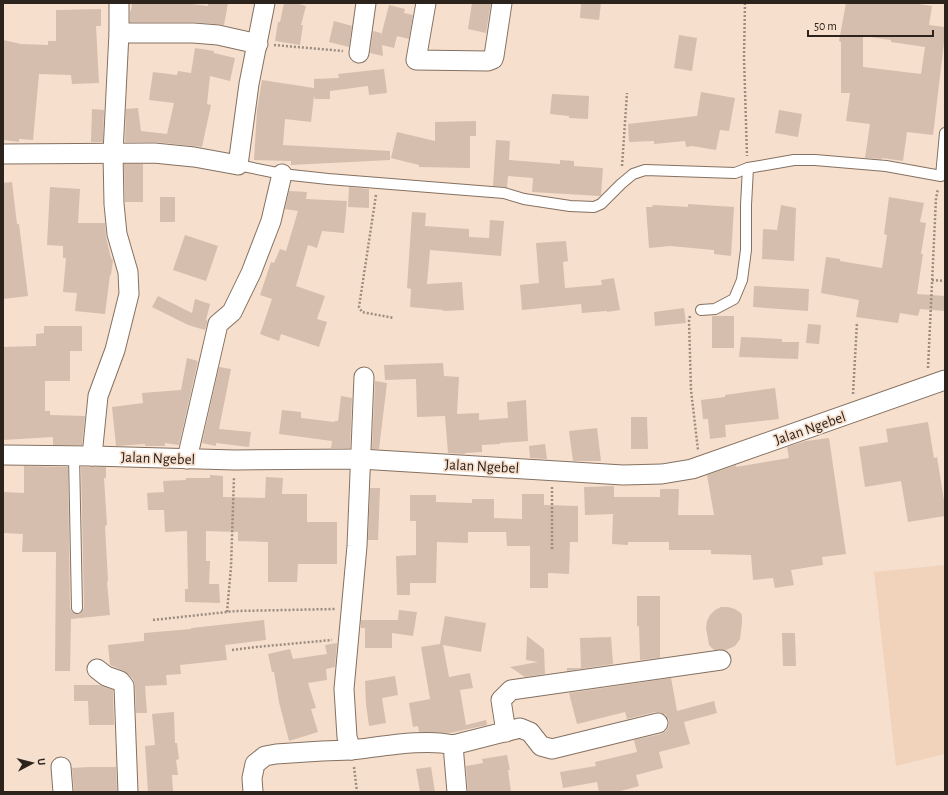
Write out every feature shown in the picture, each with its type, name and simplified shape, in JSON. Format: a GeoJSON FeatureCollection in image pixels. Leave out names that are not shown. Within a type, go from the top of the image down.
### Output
{"type":"FeatureCollection","features":[{"type":"Feature","properties":{"kind":"street"},"geometry":{"type":"LineString","coordinates":[[83,456],[98,396],[115,350],[129,294],[128,272],[115,221],[113,153],[119,3]]}},
{"type":"Feature","properties":{"kind":"street"},"geometry":{"type":"LineString","coordinates":[[3,154],[154,153],[194,157],[238,165],[249,84],[265,3]]}},
{"type":"Feature","properties":{"kind":"street"},"geometry":{"type":"LineString","coordinates":[[359,53],[366,3]]}},
{"type":"Feature","properties":{"kind":"street"},"geometry":{"type":"LineString","coordinates":[[426,3],[408,60],[491,61],[494,56],[502,3]]}},
{"type":"Feature","properties":{"kind":"street"},"geometry":{"type":"LineString","coordinates":[[118,33],[193,33],[218,35],[258,44]]}},
{"type":"Feature","properties":{"kind":"street"},"geometry":{"type":"LineString","coordinates":[[188,458],[218,324],[232,312],[251,272],[272,221],[282,174]]}},
{"type":"Feature","properties":{"kind":"street"},"geometry":{"type":"LineString","coordinates":[[352,750],[347,737],[344,689],[357,546],[364,377]]}},
{"type":"Feature","properties":{"kind":"street","name":"Jalan Ngebel"},"geometry":{"type":"LineString","coordinates":[[3,455],[234,460],[360,459],[623,475],[662,474],[692,469],[937,383]]}},
{"type":"Feature","properties":{"kind":"street"},"geometry":{"type":"LineString","coordinates":[[506,732],[501,700],[511,690],[721,660]]}},
{"type":"Feature","properties":{"kind":"street"},"geometry":{"type":"LineString","coordinates":[[97,669],[106,676],[120,681],[124,686],[128,792]]}},
{"type":"Feature","properties":{"kind":"street"},"geometry":{"type":"LineString","coordinates":[[252,785],[255,764],[265,756],[352,750],[421,743],[444,743],[453,745],[520,728],[530,732],[541,746],[552,749],[658,724]]}},
{"type":"Feature","properties":{"kind":"street"},"geometry":{"type":"LineString","coordinates":[[453,745],[457,792]]}},
{"type":"Feature","properties":{"kind":"street"},"geometry":{"type":"LineString","coordinates":[[61,767],[63,792]]}},
{"type":"Feature","properties":{"kind":"lane"},"geometry":{"type":"LineString","coordinates":[[238,165],[282,174],[328,179],[466,191],[504,192],[524,199],[570,206],[594,207],[601,204],[620,184],[633,174],[645,170],[735,173],[748,168],[794,160],[814,160],[886,166],[941,176],[945,133]]}},
{"type":"Feature","properties":{"kind":"lane"},"geometry":{"type":"LineString","coordinates":[[702,310],[715,309],[734,299],[742,280],[746,250],[748,168]]}},
{"type":"Feature","properties":{"kind":"lane"},"geometry":{"type":"LineString","coordinates":[[77,608],[83,456]]}},
{"type":"Feature","properties":{"kind":"path"},"geometry":{"type":"LineString","coordinates":[[745,3],[744,57],[748,168]]}},
{"type":"Feature","properties":{"kind":"path"},"geometry":{"type":"LineString","coordinates":[[258,44],[359,53]]}},
{"type":"Feature","properties":{"kind":"path"},"geometry":{"type":"LineString","coordinates":[[620,184],[627,93]]}},
{"type":"Feature","properties":{"kind":"path"},"geometry":{"type":"LineString","coordinates":[[937,383],[932,280],[936,198],[941,176]]}},
{"type":"Feature","properties":{"kind":"path"},"geometry":{"type":"LineString","coordinates":[[378,183],[359,307],[362,312],[394,318]]}},
{"type":"Feature","properties":{"kind":"path"},"geometry":{"type":"LineString","coordinates":[[932,280],[945,281]]}},
{"type":"Feature","properties":{"kind":"path"},"geometry":{"type":"LineString","coordinates":[[700,466],[691,390],[689,320],[692,313],[702,310]]}},
{"type":"Feature","properties":{"kind":"path"},"geometry":{"type":"LineString","coordinates":[[852,413],[857,322]]}},
{"type":"Feature","properties":{"kind":"path"},"geometry":{"type":"LineString","coordinates":[[227,612],[231,567],[234,460]]}},
{"type":"Feature","properties":{"kind":"path"},"geometry":{"type":"LineString","coordinates":[[552,470],[552,551]]}},
{"type":"Feature","properties":{"kind":"path"},"geometry":{"type":"LineString","coordinates":[[153,620],[227,612],[351,609]]}},
{"type":"Feature","properties":{"kind":"path"},"geometry":{"type":"LineString","coordinates":[[232,650],[349,639]]}},
{"type":"Feature","properties":{"kind":"path"},"geometry":{"type":"LineString","coordinates":[[352,750],[357,792]]}},
{"type":"Feature","properties":{"kind":"shaded area"},"geometry":{"type":"Polygon","coordinates":[[[945,565],[945,754],[896,766],[874,572],[945,565]]]}},
{"type":"Feature","properties":{"kind":"building"},"geometry":{"type":"Polygon","coordinates":[[[132,3],[182,3],[208,6],[208,3],[228,3],[224,25],[193,22],[130,22],[132,3]]]}},
{"type":"Feature","properties":{"kind":"building"},"geometry":{"type":"Polygon","coordinates":[[[284,3],[295,3],[306,6],[301,25],[303,25],[300,45],[275,41],[278,22],[280,22],[284,3]]]}},
{"type":"Feature","properties":{"kind":"building"},"geometry":{"type":"Polygon","coordinates":[[[472,3],[491,3],[486,33],[468,29],[472,3]]]}},
{"type":"Feature","properties":{"kind":"building"},"geometry":{"type":"Polygon","coordinates":[[[581,3],[601,3],[599,20],[580,18],[581,3]]]}},
{"type":"Feature","properties":{"kind":"building"},"geometry":{"type":"Polygon","coordinates":[[[846,3],[912,3],[932,6],[929,25],[945,27],[945,44],[944,43],[933,135],[907,132],[903,161],[882,158],[865,158],[870,124],[846,121],[850,93],[841,93],[841,42],[839,41],[846,3]],[[863,36],[863,67],[921,74],[925,47],[891,42],[891,40],[863,36]]]}},
{"type":"Feature","properties":{"kind":"building"},"geometry":{"type":"Polygon","coordinates":[[[389,5],[405,9],[404,13],[413,15],[409,39],[397,36],[394,48],[382,45],[383,56],[370,53],[373,31],[381,33],[381,36],[389,5]]]}},
{"type":"Feature","properties":{"kind":"building"},"geometry":{"type":"Polygon","coordinates":[[[101,9],[101,26],[96,26],[99,83],[72,84],[71,75],[39,74],[33,140],[19,139],[19,142],[3,140],[3,40],[21,44],[48,45],[48,41],[56,41],[56,10],[101,9]]]}},
{"type":"Feature","properties":{"kind":"building"},"geometry":{"type":"Polygon","coordinates":[[[334,21],[352,26],[349,47],[329,42],[334,21]]]}},
{"type":"Feature","properties":{"kind":"building"},"geometry":{"type":"Polygon","coordinates":[[[679,35],[697,38],[692,71],[674,68],[679,35]]]}},
{"type":"Feature","properties":{"kind":"building"},"geometry":{"type":"Polygon","coordinates":[[[195,48],[214,51],[214,53],[235,58],[230,81],[210,76],[207,104],[211,105],[202,147],[155,142],[125,142],[126,109],[138,108],[141,131],[167,134],[174,103],[149,100],[153,72],[177,75],[178,71],[191,73],[195,48]]]}},
{"type":"Feature","properties":{"kind":"building"},"geometry":{"type":"Polygon","coordinates":[[[384,69],[387,93],[369,95],[368,86],[330,91],[330,99],[315,99],[314,96],[311,122],[285,119],[283,145],[390,151],[390,160],[291,165],[291,161],[254,160],[257,110],[262,80],[314,88],[314,79],[339,78],[338,74],[384,69]]]}},
{"type":"Feature","properties":{"kind":"building"},"geometry":{"type":"Polygon","coordinates":[[[701,92],[735,98],[729,131],[720,130],[716,150],[692,146],[686,147],[685,141],[654,144],[654,141],[629,142],[628,124],[697,116],[701,92]]]}},
{"type":"Feature","properties":{"kind":"building"},"geometry":{"type":"Polygon","coordinates":[[[552,94],[589,96],[588,119],[569,118],[569,116],[550,114],[552,94]]]}},
{"type":"Feature","properties":{"kind":"building"},"geometry":{"type":"Polygon","coordinates":[[[92,109],[104,110],[103,142],[91,142],[92,109]]]}},
{"type":"Feature","properties":{"kind":"building"},"geometry":{"type":"Polygon","coordinates":[[[779,110],[802,114],[798,137],[775,133],[779,110]]]}},
{"type":"Feature","properties":{"kind":"building"},"geometry":{"type":"Polygon","coordinates":[[[476,121],[476,136],[470,136],[470,168],[419,167],[419,165],[391,158],[397,132],[435,141],[435,122],[476,121]]]}},
{"type":"Feature","properties":{"kind":"building"},"geometry":{"type":"Polygon","coordinates":[[[496,140],[510,141],[509,160],[560,164],[560,160],[574,161],[574,166],[603,168],[601,195],[532,192],[533,178],[508,176],[507,187],[493,186],[496,140]]]}},
{"type":"Feature","properties":{"kind":"building"},"geometry":{"type":"Polygon","coordinates":[[[124,164],[143,164],[143,202],[125,202],[124,164]]]}},
{"type":"Feature","properties":{"kind":"building"},"geometry":{"type":"Polygon","coordinates":[[[12,182],[28,296],[3,299],[3,183],[12,182]]]}},
{"type":"Feature","properties":{"kind":"building"},"geometry":{"type":"Polygon","coordinates":[[[50,187],[80,189],[78,223],[105,223],[106,237],[111,258],[113,260],[105,314],[75,311],[77,293],[63,292],[66,258],[63,258],[63,246],[47,245],[50,187]]]}},
{"type":"Feature","properties":{"kind":"building"},"geometry":{"type":"Polygon","coordinates":[[[349,187],[369,189],[369,208],[348,207],[349,187]]]}},
{"type":"Feature","properties":{"kind":"building"},"geometry":{"type":"Polygon","coordinates":[[[289,191],[307,192],[306,199],[347,201],[344,233],[322,231],[317,248],[308,245],[296,286],[325,296],[317,319],[327,322],[319,347],[281,334],[279,341],[260,334],[272,299],[260,295],[271,262],[274,263],[280,249],[286,251],[298,211],[285,209],[289,191]]]}},
{"type":"Feature","properties":{"kind":"building"},"geometry":{"type":"Polygon","coordinates":[[[160,197],[175,197],[175,222],[160,222],[160,197]]]}},
{"type":"Feature","properties":{"kind":"building"},"geometry":{"type":"Polygon","coordinates":[[[889,197],[924,203],[920,222],[926,223],[917,294],[945,296],[945,311],[920,309],[918,316],[900,313],[898,323],[856,317],[859,300],[821,293],[826,257],[840,259],[840,261],[882,268],[887,235],[884,234],[889,197]]]}},
{"type":"Feature","properties":{"kind":"building"},"geometry":{"type":"Polygon","coordinates":[[[688,204],[734,207],[731,256],[714,254],[714,250],[670,246],[649,248],[646,207],[652,207],[653,205],[688,207],[688,204]]]}},
{"type":"Feature","properties":{"kind":"building"},"geometry":{"type":"Polygon","coordinates":[[[781,205],[796,208],[794,261],[762,259],[763,229],[777,230],[781,205]]]}},
{"type":"Feature","properties":{"kind":"building"},"geometry":{"type":"Polygon","coordinates":[[[412,212],[426,213],[425,226],[469,229],[469,237],[489,238],[490,220],[504,221],[501,256],[430,250],[427,284],[462,282],[464,310],[443,311],[410,307],[411,289],[407,288],[412,212]]]}},
{"type":"Feature","properties":{"kind":"building"},"geometry":{"type":"Polygon","coordinates":[[[185,235],[218,246],[206,281],[173,270],[185,235]]]}},
{"type":"Feature","properties":{"kind":"building"},"geometry":{"type":"Polygon","coordinates":[[[566,241],[568,261],[563,262],[565,288],[602,285],[601,280],[614,278],[620,310],[582,313],[581,304],[522,310],[520,285],[539,283],[536,243],[566,241]]]}},
{"type":"Feature","properties":{"kind":"building"},"geometry":{"type":"Polygon","coordinates":[[[754,286],[809,289],[808,311],[753,307],[754,286]]]}},
{"type":"Feature","properties":{"kind":"building"},"geometry":{"type":"Polygon","coordinates":[[[158,296],[192,313],[195,299],[210,304],[206,320],[208,321],[205,330],[188,325],[152,307],[158,296]]]}},
{"type":"Feature","properties":{"kind":"building"},"geometry":{"type":"Polygon","coordinates":[[[684,308],[686,323],[655,326],[654,312],[684,308]]]}},
{"type":"Feature","properties":{"kind":"building"},"geometry":{"type":"Polygon","coordinates":[[[712,316],[734,316],[734,348],[712,348],[712,316]]]}},
{"type":"Feature","properties":{"kind":"building"},"geometry":{"type":"Polygon","coordinates":[[[808,324],[821,325],[819,344],[806,343],[808,324]]]}},
{"type":"Feature","properties":{"kind":"building"},"geometry":{"type":"Polygon","coordinates":[[[44,326],[82,326],[82,351],[70,351],[70,381],[45,381],[45,411],[50,411],[50,415],[85,416],[82,445],[53,445],[53,437],[3,440],[3,347],[36,346],[36,334],[44,333],[44,326]]]}},
{"type":"Feature","properties":{"kind":"building"},"geometry":{"type":"Polygon","coordinates":[[[741,337],[782,339],[782,342],[799,342],[798,359],[739,357],[741,337]]]}},
{"type":"Feature","properties":{"kind":"building"},"geometry":{"type":"Polygon","coordinates":[[[187,358],[198,361],[179,445],[165,443],[165,446],[145,446],[145,444],[116,446],[112,407],[143,403],[142,393],[181,390],[187,358]]]}},
{"type":"Feature","properties":{"kind":"building"},"geometry":{"type":"Polygon","coordinates":[[[443,363],[444,376],[459,377],[457,414],[479,413],[479,420],[508,418],[507,402],[526,400],[528,441],[482,445],[482,452],[464,454],[448,453],[445,416],[417,417],[416,379],[385,380],[384,365],[443,363]]]}},
{"type":"Feature","properties":{"kind":"building"},"geometry":{"type":"Polygon","coordinates":[[[219,367],[231,369],[219,429],[251,432],[249,447],[216,443],[216,446],[202,443],[219,367]]]}},
{"type":"Feature","properties":{"kind":"building"},"geometry":{"type":"Polygon","coordinates":[[[375,381],[387,383],[379,449],[372,449],[375,381]]]}},
{"type":"Feature","properties":{"kind":"building"},"geometry":{"type":"Polygon","coordinates":[[[775,388],[779,419],[725,425],[726,437],[710,439],[708,419],[703,419],[701,400],[775,388]]]}},
{"type":"Feature","properties":{"kind":"building"},"geometry":{"type":"Polygon","coordinates":[[[341,396],[352,398],[350,448],[331,448],[332,441],[279,434],[282,410],[301,412],[301,418],[334,422],[338,421],[341,396]]]}},
{"type":"Feature","properties":{"kind":"building"},"geometry":{"type":"Polygon","coordinates":[[[631,417],[647,417],[648,449],[631,449],[631,417]]]}},
{"type":"Feature","properties":{"kind":"building"},"geometry":{"type":"Polygon","coordinates":[[[928,422],[934,458],[937,457],[945,507],[945,516],[908,522],[901,481],[865,487],[859,447],[888,442],[886,429],[928,422]]]}},
{"type":"Feature","properties":{"kind":"building"},"geometry":{"type":"Polygon","coordinates":[[[597,428],[601,461],[573,461],[569,431],[597,428]]]}},
{"type":"Feature","properties":{"kind":"building"},"geometry":{"type":"Polygon","coordinates":[[[829,438],[846,554],[822,557],[823,565],[791,570],[794,585],[775,588],[773,578],[753,580],[751,555],[711,554],[711,550],[669,550],[669,542],[628,542],[628,545],[612,544],[613,514],[585,515],[584,487],[614,486],[614,497],[660,497],[660,489],[679,489],[678,515],[714,515],[707,475],[736,465],[736,467],[789,458],[787,447],[806,441],[829,438]]]}},
{"type":"Feature","properties":{"kind":"building"},"geometry":{"type":"Polygon","coordinates":[[[545,444],[547,459],[530,458],[529,446],[545,444]]]}},
{"type":"Feature","properties":{"kind":"building"},"geometry":{"type":"Polygon","coordinates":[[[24,466],[68,467],[70,608],[72,612],[77,614],[81,613],[84,608],[81,467],[106,467],[106,478],[104,478],[107,525],[105,526],[110,615],[71,619],[70,671],[55,671],[56,552],[22,552],[23,534],[3,533],[3,492],[24,493],[24,466]]]}},
{"type":"Feature","properties":{"kind":"building"},"geometry":{"type":"Polygon","coordinates":[[[210,475],[223,476],[223,497],[265,498],[266,477],[283,478],[282,494],[307,494],[307,522],[337,522],[337,564],[298,564],[297,582],[268,582],[268,542],[238,541],[238,532],[206,531],[206,561],[210,561],[209,584],[219,584],[220,603],[185,602],[185,589],[188,589],[187,531],[165,532],[164,510],[148,510],[147,493],[164,492],[163,481],[186,480],[186,478],[210,478],[210,475]]]}},
{"type":"Feature","properties":{"kind":"building"},"geometry":{"type":"Polygon","coordinates":[[[370,488],[380,488],[378,540],[368,540],[370,488]]]}},
{"type":"Feature","properties":{"kind":"building"},"geometry":{"type":"Polygon","coordinates":[[[522,494],[544,494],[544,505],[578,506],[578,542],[570,542],[569,574],[548,573],[548,588],[530,588],[530,546],[507,546],[506,532],[468,532],[468,543],[437,542],[436,583],[410,583],[410,595],[397,595],[396,556],[416,555],[416,521],[410,521],[410,495],[436,495],[436,502],[472,503],[472,499],[494,499],[494,518],[522,519],[522,494]]]}},
{"type":"Feature","properties":{"kind":"building"},"geometry":{"type":"Polygon","coordinates":[[[637,596],[660,596],[660,658],[640,660],[639,626],[637,626],[637,596]]]}},
{"type":"Feature","properties":{"kind":"building"},"geometry":{"type":"Polygon","coordinates":[[[721,607],[735,609],[741,613],[742,623],[740,639],[735,646],[726,650],[714,650],[709,645],[706,628],[707,621],[715,610],[721,607]]]}},
{"type":"Feature","properties":{"kind":"building"},"geometry":{"type":"Polygon","coordinates":[[[399,610],[417,612],[413,636],[392,633],[392,648],[365,648],[365,628],[361,628],[361,620],[398,620],[399,610]]]}},
{"type":"Feature","properties":{"kind":"building"},"geometry":{"type":"Polygon","coordinates":[[[445,616],[486,623],[481,652],[443,645],[449,677],[470,673],[473,688],[460,690],[466,725],[486,720],[487,725],[450,733],[419,732],[418,726],[413,727],[409,703],[430,699],[421,647],[440,644],[445,616]]]}},
{"type":"Feature","properties":{"kind":"building"},"geometry":{"type":"Polygon","coordinates":[[[264,620],[266,640],[225,645],[227,660],[180,665],[181,674],[166,675],[167,685],[145,686],[147,713],[136,713],[135,686],[133,679],[124,671],[110,665],[108,645],[144,641],[144,633],[264,620]]]}},
{"type":"Feature","properties":{"kind":"building"},"geometry":{"type":"Polygon","coordinates":[[[782,633],[795,633],[796,666],[783,666],[782,633]]]}},
{"type":"Feature","properties":{"kind":"building"},"geometry":{"type":"Polygon","coordinates":[[[527,636],[544,649],[545,674],[525,677],[510,667],[538,662],[526,660],[527,636]]]}},
{"type":"Feature","properties":{"kind":"building"},"geometry":{"type":"Polygon","coordinates":[[[611,637],[613,664],[567,671],[567,668],[581,668],[580,638],[611,637]]]}},
{"type":"Feature","properties":{"kind":"building"},"geometry":{"type":"Polygon","coordinates":[[[337,643],[335,667],[326,669],[327,680],[308,683],[316,708],[311,709],[318,732],[289,741],[279,702],[274,672],[272,672],[268,654],[290,649],[293,659],[327,654],[325,645],[337,643]]]}},
{"type":"Feature","properties":{"kind":"building"},"geometry":{"type":"Polygon","coordinates":[[[395,676],[398,695],[382,698],[386,723],[369,726],[365,681],[395,676]]]}},
{"type":"Feature","properties":{"kind":"building"},"geometry":{"type":"Polygon","coordinates":[[[671,678],[677,711],[714,701],[717,713],[684,722],[690,744],[659,752],[663,768],[636,775],[639,786],[617,792],[599,792],[597,782],[563,788],[560,772],[596,766],[595,762],[637,752],[634,740],[661,734],[666,731],[669,726],[669,720],[666,715],[655,712],[627,719],[625,712],[577,724],[569,693],[671,678]]]}},
{"type":"Feature","properties":{"kind":"building"},"geometry":{"type":"Polygon","coordinates":[[[74,685],[99,685],[113,690],[114,725],[89,725],[88,701],[74,701],[74,685]]]}},
{"type":"Feature","properties":{"kind":"building"},"geometry":{"type":"Polygon","coordinates":[[[174,712],[175,743],[177,743],[179,759],[176,760],[178,775],[172,775],[173,791],[148,792],[145,746],[155,745],[152,714],[174,712]]]}},
{"type":"Feature","properties":{"kind":"building"},"geometry":{"type":"Polygon","coordinates":[[[507,755],[510,770],[508,770],[511,792],[468,792],[466,766],[483,763],[482,759],[507,755]]]}},
{"type":"Feature","properties":{"kind":"building"},"geometry":{"type":"Polygon","coordinates":[[[116,767],[117,792],[74,792],[72,768],[116,767]]]}},
{"type":"Feature","properties":{"kind":"building"},"geometry":{"type":"Polygon","coordinates":[[[431,767],[435,792],[420,792],[416,769],[431,767]]]}}]}
